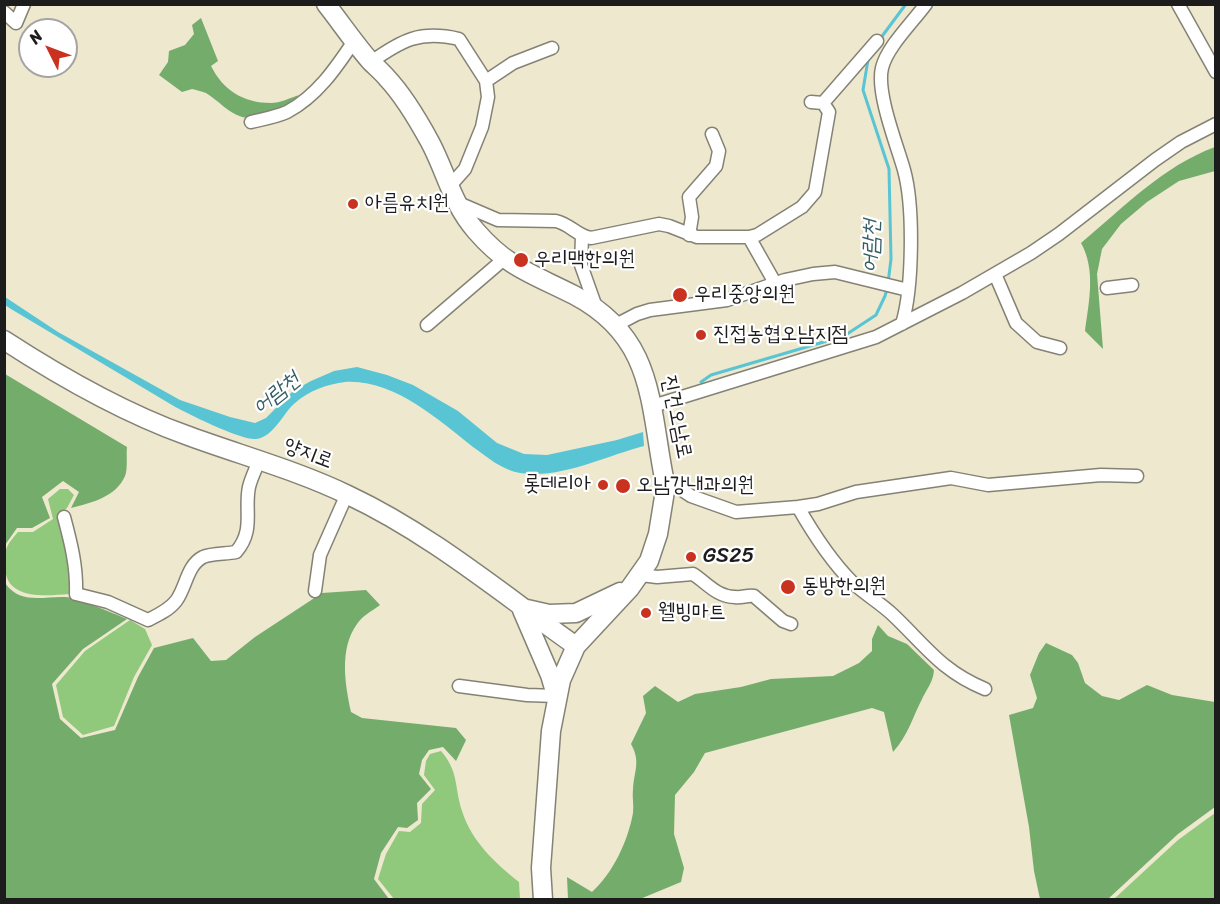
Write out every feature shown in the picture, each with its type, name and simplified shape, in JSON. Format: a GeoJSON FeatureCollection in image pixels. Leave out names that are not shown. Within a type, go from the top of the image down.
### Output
{"type":"FeatureCollection","features":[{"type":"Feature","properties":{"kind":"main road","name":"진건오남로"},"geometry":{"type":"LineString","coordinates":[[326,4],[400,95],[430,142],[452,195],[475,229],[504,259],[522,271],[576,296],[597,309],[625,336],[640,361],[647,380],[665,491],[658,534],[649,561],[635,581],[576,646],[561,680],[556,696],[547,776],[541,868],[543,900]]}},
{"type":"Feature","properties":{"kind":"main road","name":"양지로"},"geometry":{"type":"LineString","coordinates":[[4,340],[89,391],[138,415],[185,435],[259,460],[347,494],[372,507],[440,549],[576,646]]}},
{"type":"Feature","properties":{"kind":"main road"},"geometry":{"type":"LineString","coordinates":[[521,608],[549,614],[576,613],[635,581]]}},
{"type":"Feature","properties":{"kind":"main road"},"geometry":{"type":"LineString","coordinates":[[521,608],[550,675],[556,696]]}},
{"type":"Feature","properties":{"kind":"street"},"geometry":{"type":"LineString","coordinates":[[4,12],[16,22],[24,4]]}},
{"type":"Feature","properties":{"kind":"street"},"geometry":{"type":"LineString","coordinates":[[902,324],[906,312],[908,290],[911,236],[910,193],[884,104],[881,70],[888,53],[926,4]]}},
{"type":"Feature","properties":{"kind":"street"},"geometry":{"type":"LineString","coordinates":[[1178,4],[1215,72]]}},
{"type":"Feature","properties":{"kind":"street"},"geometry":{"type":"LineString","coordinates":[[371,62],[397,43],[440,35],[459,39],[486,81],[488,97],[482,126],[452,195],[498,220],[556,221],[564,223],[582,236],[603,236],[659,224],[689,235],[709,238],[749,237],[770,228],[810,200],[815,192],[829,112],[817,103],[876,41]]}},
{"type":"Feature","properties":{"kind":"street"},"geometry":{"type":"LineString","coordinates":[[251,122],[286,112],[305,100],[333,73],[354,41]]}},
{"type":"Feature","properties":{"kind":"street"},"geometry":{"type":"LineString","coordinates":[[486,81],[513,63],[552,48]]}},
{"type":"Feature","properties":{"kind":"street"},"geometry":{"type":"LineString","coordinates":[[653,406],[876,337],[902,324],[995,274],[1059,234],[1164,154],[1215,124]]}},
{"type":"Feature","properties":{"kind":"street"},"geometry":{"type":"LineString","coordinates":[[689,235],[692,217],[689,197],[716,166],[719,151],[712,134]]}},
{"type":"Feature","properties":{"kind":"street"},"geometry":{"type":"LineString","coordinates":[[582,236],[581,265],[597,309]]}},
{"type":"Feature","properties":{"kind":"street"},"geometry":{"type":"LineString","coordinates":[[749,237],[775,283]]}},
{"type":"Feature","properties":{"kind":"street"},"geometry":{"type":"LineString","coordinates":[[427,325],[504,259]]}},
{"type":"Feature","properties":{"kind":"street"},"geometry":{"type":"LineString","coordinates":[[614,326],[650,310],[727,300],[775,283],[813,274],[836,272],[908,290]]}},
{"type":"Feature","properties":{"kind":"street"},"geometry":{"type":"LineString","coordinates":[[995,274],[1016,323],[1037,342],[1060,348]]}},
{"type":"Feature","properties":{"kind":"street"},"geometry":{"type":"LineString","coordinates":[[1107,288],[1132,285]]}},
{"type":"Feature","properties":{"kind":"street"},"geometry":{"type":"LineString","coordinates":[[64,517],[77,574],[76,594],[108,602],[148,620],[169,608],[176,600],[194,566],[201,558],[236,552],[242,545],[249,519],[248,489],[259,460]]}},
{"type":"Feature","properties":{"kind":"street"},"geometry":{"type":"LineString","coordinates":[[664,478],[691,496],[736,512],[818,504],[856,492],[951,478],[988,485],[1101,476],[1137,476]]}},
{"type":"Feature","properties":{"kind":"street"},"geometry":{"type":"LineString","coordinates":[[315,591],[320,555],[347,494]]}},
{"type":"Feature","properties":{"kind":"street"},"geometry":{"type":"LineString","coordinates":[[798,507],[827,554],[854,583],[891,613],[946,667],[958,676],[985,689]]}},
{"type":"Feature","properties":{"kind":"street"},"geometry":{"type":"LineString","coordinates":[[635,581],[693,574],[721,594],[736,598],[754,596],[783,621],[791,624]]}},
{"type":"Feature","properties":{"kind":"street"},"geometry":{"type":"LineString","coordinates":[[459,686],[527,695],[556,696]]}},
{"type":"Feature","properties":{"kind":"green space"},"geometry":{"type":"Polygon","coordinates":[[[201,18],[218,61],[211,66],[222,82],[235,94],[252,101],[271,103],[299,95],[272,112],[256,117],[242,117],[232,113],[206,93],[192,89],[182,92],[159,75],[168,62],[169,51],[185,45],[194,34],[192,25],[201,18]]]}},
{"type":"Feature","properties":{"kind":"green space"},"geometry":{"type":"Polygon","coordinates":[[[1215,147],[1215,171],[1179,181],[1147,202],[1121,224],[1102,249],[1097,274],[1103,349],[1085,331],[1090,275],[1086,253],[1081,243],[1161,176],[1196,155],[1215,147]]]}},
{"type":"Feature","properties":{"kind":"green space"},"geometry":{"type":"Polygon","coordinates":[[[5,374],[127,447],[127,466],[125,476],[116,489],[102,498],[71,508],[79,492],[63,481],[42,497],[50,518],[32,528],[17,528],[5,545],[5,374]]]}},
{"type":"Feature","properties":{"kind":"green space"},"geometry":{"type":"Polygon","coordinates":[[[60,489],[68,489],[74,495],[67,508],[59,515],[72,576],[69,594],[28,594],[11,585],[7,577],[5,555],[7,547],[18,532],[33,532],[53,519],[48,499],[60,489]]]}},
{"type":"Feature","properties":{"kind":"green space"},"geometry":{"type":"Polygon","coordinates":[[[5,583],[11,590],[25,597],[71,598],[127,619],[83,649],[52,684],[60,719],[81,738],[115,730],[138,677],[154,648],[193,638],[211,661],[226,660],[255,637],[322,593],[366,590],[380,605],[359,621],[348,644],[345,667],[351,712],[362,718],[456,728],[466,740],[456,761],[443,747],[429,750],[422,760],[419,774],[431,789],[417,803],[418,820],[407,828],[398,827],[381,853],[374,879],[389,899],[5,899],[5,583]]]}},
{"type":"Feature","properties":{"kind":"green space"},"geometry":{"type":"Polygon","coordinates":[[[130,620],[145,629],[152,645],[134,677],[114,726],[83,735],[63,717],[56,685],[85,651],[130,620]]]}},
{"type":"Feature","properties":{"kind":"green space"},"geometry":{"type":"Polygon","coordinates":[[[878,625],[888,636],[907,644],[934,670],[906,733],[893,752],[884,712],[872,708],[705,753],[694,772],[675,795],[674,834],[684,868],[681,882],[640,899],[568,899],[567,877],[592,892],[607,876],[627,834],[633,813],[636,766],[636,756],[631,744],[646,713],[643,696],[655,686],[678,702],[695,694],[741,687],[771,679],[833,676],[859,663],[872,651],[872,639],[878,625]]]}},
{"type":"Feature","properties":{"kind":"green space"},"geometry":{"type":"Polygon","coordinates":[[[1046,643],[1072,655],[1078,663],[1085,683],[1102,696],[1119,700],[1147,685],[1172,695],[1215,702],[1215,807],[1178,834],[1108,899],[1040,899],[1009,715],[1033,708],[1037,698],[1030,675],[1046,643]]]}},
{"type":"Feature","properties":{"kind":"green space"},"geometry":{"type":"Polygon","coordinates":[[[441,751],[451,766],[466,822],[478,842],[493,859],[519,882],[520,899],[394,899],[378,879],[386,854],[399,831],[410,832],[421,823],[422,804],[435,790],[424,775],[426,761],[430,754],[441,751]]]}},
{"type":"Feature","properties":{"kind":"green space"},"geometry":{"type":"Polygon","coordinates":[[[1215,813],[1215,899],[1114,899],[1178,840],[1215,813]]]}},
{"type":"Feature","properties":{"kind":"water"},"geometry":{"type":"Polygon","coordinates":[[[5,297],[58,332],[180,400],[255,423],[266,418],[293,391],[311,381],[334,371],[357,367],[413,385],[458,411],[497,443],[524,454],[547,455],[643,432],[644,446],[567,470],[552,473],[520,473],[495,463],[430,413],[398,394],[381,387],[345,382],[325,386],[300,399],[268,434],[256,439],[239,436],[172,405],[11,309],[5,305],[5,297]]]}},
{"type":"Feature","properties":{"kind":"waterway","name":"어람천"},"geometry":{"type":"LineString","coordinates":[[880,39],[906,4]]}},
{"type":"Feature","properties":{"kind":"waterway","name":"어람천"},"geometry":{"type":"LineString","coordinates":[[868,60],[863,90],[889,169],[891,259],[888,283]]}},
{"type":"Feature","properties":{"kind":"waterway","name":"어람천"},"geometry":{"type":"LineString","coordinates":[[701,382],[711,375],[844,336],[876,315],[887,289]]}},
{"type":"Feature","properties":{"kind":"place","name":"아름유치원"},"geometry":{"type":"Point","coordinates":[353,204]}},
{"type":"Feature","properties":{"kind":"place","name":"우리맥한의원"},"geometry":{"type":"Point","coordinates":[521,260]}},
{"type":"Feature","properties":{"kind":"place","name":"우리중앙의원"},"geometry":{"type":"Point","coordinates":[680,295]}},
{"type":"Feature","properties":{"kind":"place","name":"진접농협오남지점"},"geometry":{"type":"Point","coordinates":[701,335]}},
{"type":"Feature","properties":{"kind":"place","name":"롯데리아"},"geometry":{"type":"Point","coordinates":[603,485]}},
{"type":"Feature","properties":{"kind":"place","name":"오남강내과의원"},"geometry":{"type":"Point","coordinates":[623,486]}},
{"type":"Feature","properties":{"kind":"place","name":"GS25"},"geometry":{"type":"Point","coordinates":[691,557]}},
{"type":"Feature","properties":{"kind":"place","name":"동방한의원"},"geometry":{"type":"Point","coordinates":[788,587]}},
{"type":"Feature","properties":{"kind":"place","name":"웰빙마트"},"geometry":{"type":"Point","coordinates":[646,613]}}]}
